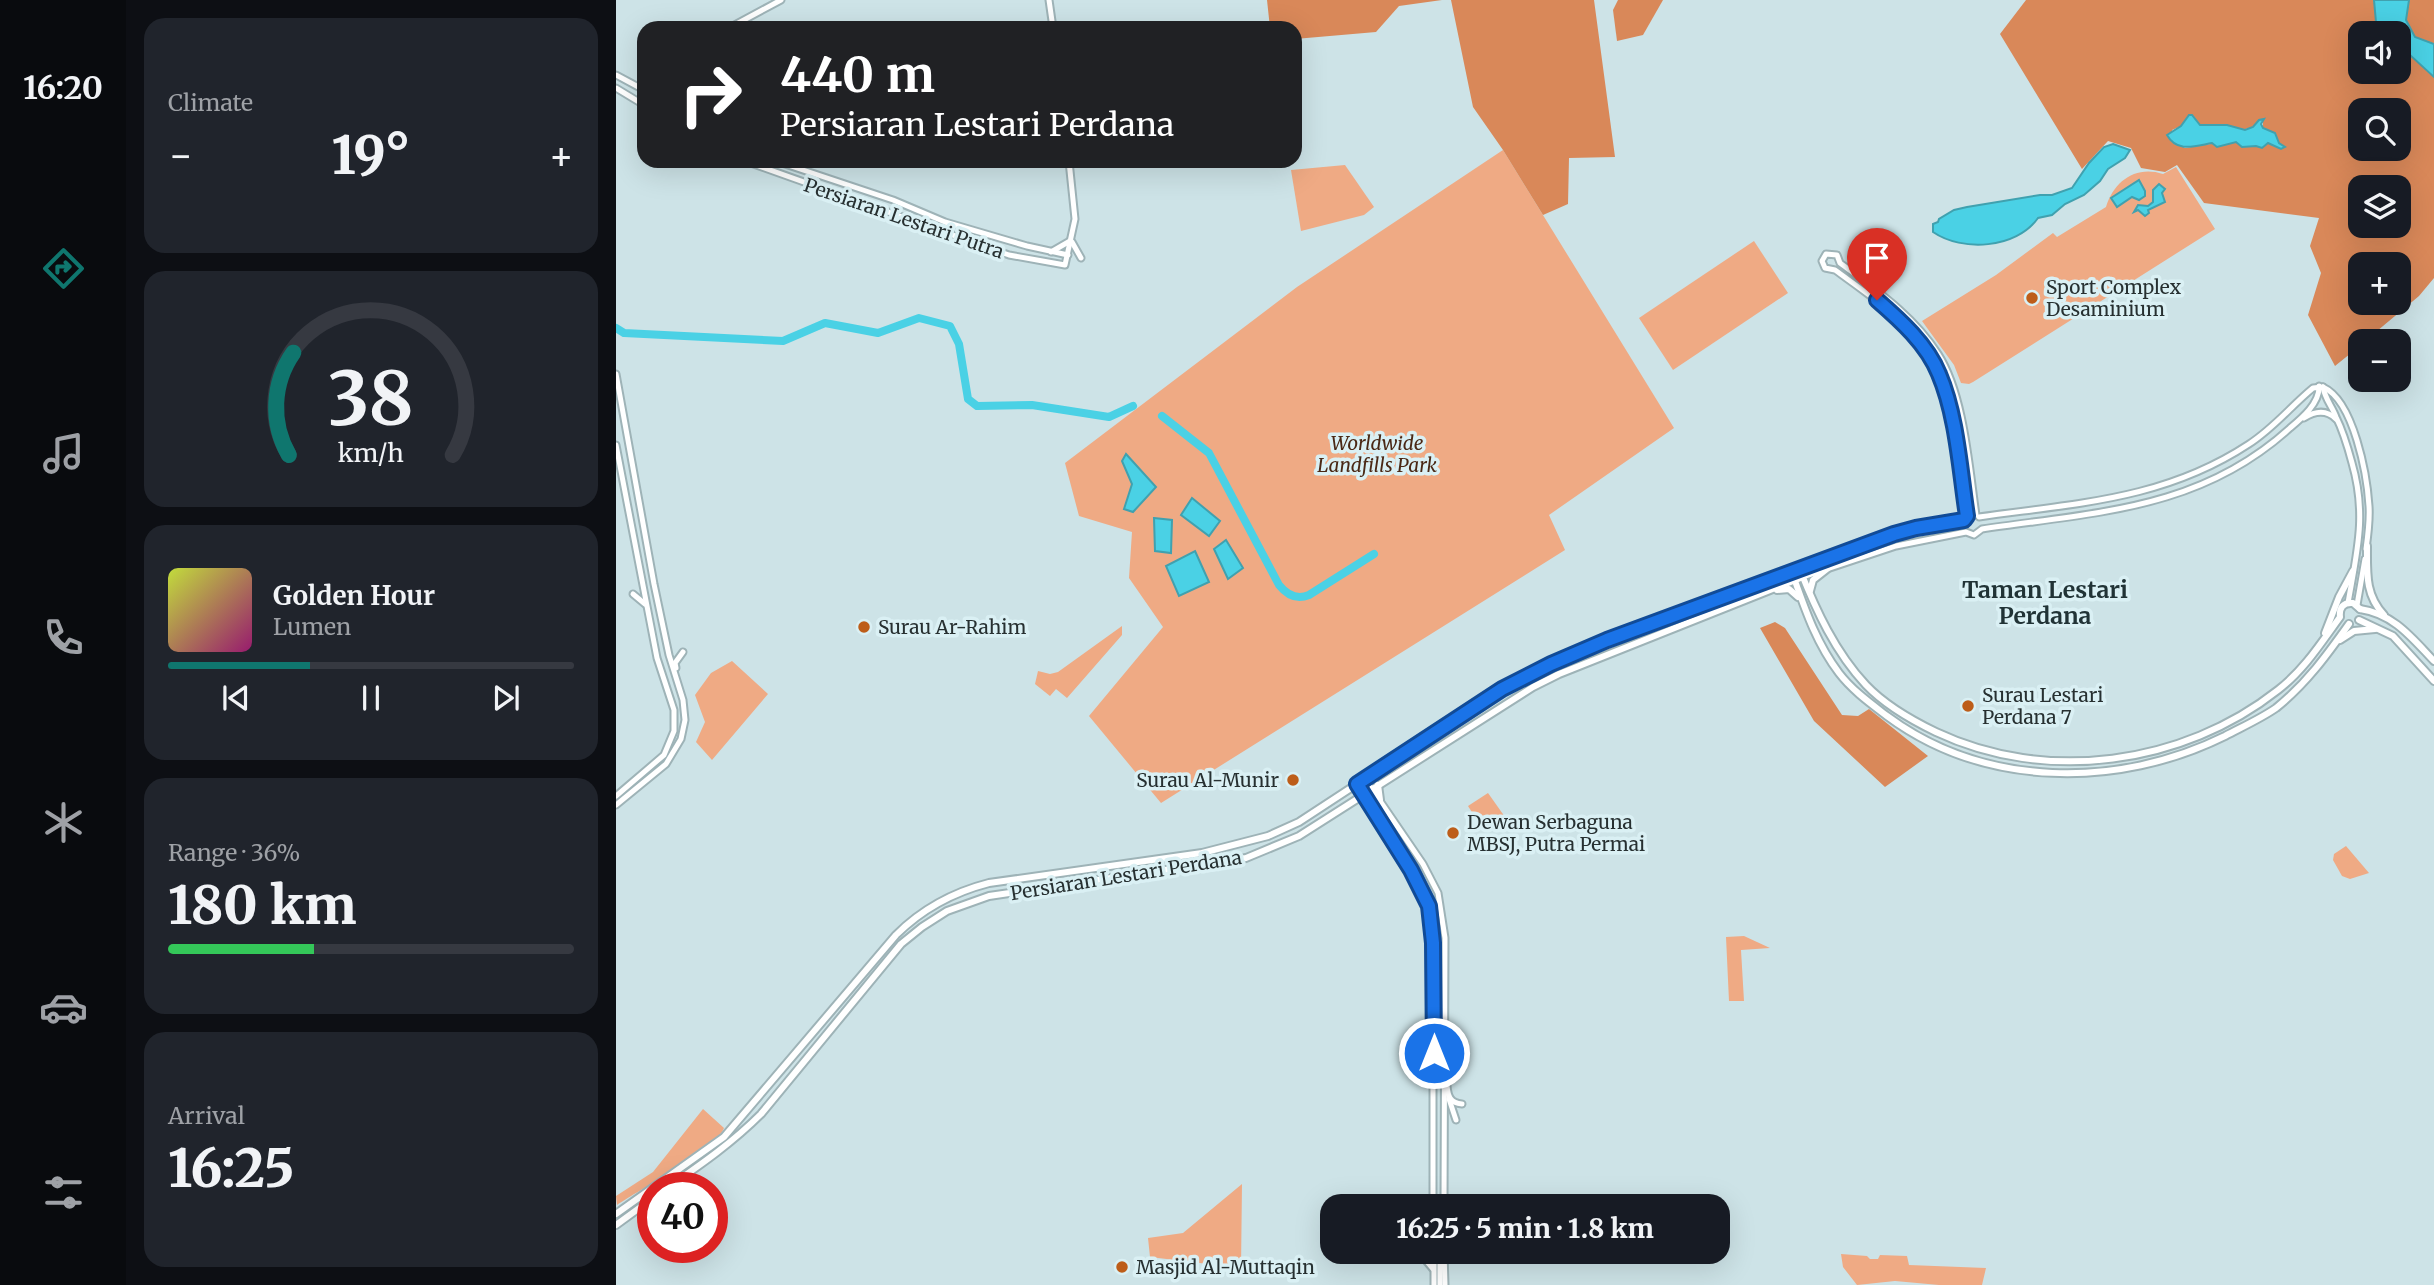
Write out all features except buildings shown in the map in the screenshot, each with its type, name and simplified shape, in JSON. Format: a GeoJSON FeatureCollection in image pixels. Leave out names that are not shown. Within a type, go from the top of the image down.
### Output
{"type":"FeatureCollection","features":[{"type":"Feature","properties":{"kind":"main road"},"geometry":{"type":"LineString","coordinates":[[2367,546],[2369,592],[2385,616]]}},
{"type":"Feature","properties":{"kind":"main road"},"geometry":{"type":"LineString","coordinates":[[1762,584],[1777,574],[1810,562],[1826,560]]}},
{"type":"Feature","properties":{"kind":"main road"},"geometry":{"type":"LineString","coordinates":[[1810,594],[1813,580],[1827,569]]}},
{"type":"Feature","properties":{"kind":"main road"},"geometry":{"type":"LineString","coordinates":[[2324,639],[2328,621],[2353,571]]}},
{"type":"Feature","properties":{"kind":"main road"},"geometry":{"type":"LineString","coordinates":[[1792,573],[1802,605]]}},
{"type":"Feature","properties":{"kind":"main road","name":"Persiaran Lestari Perdana"},"geometry":{"type":"LineString","coordinates":[[616,1214],[724,1138],[895,935],[924,911],[958,893],[989,883],[1202,853],[1237,846],[1277,832],[1298,822],[1502,689],[1531,674],[1607,640],[1792,573],[1801,573]]}},
{"type":"Feature","properties":{"kind":"main road"},"geometry":{"type":"LineString","coordinates":[[1801,573],[1826,628],[1854,671],[1893,708],[1919,724],[1972,747],[2036,761],[2065,762],[2135,756],[2203,734],[2248,711],[2279,690],[2306,664],[2340,617],[2341,608],[2348,603],[2385,616],[2401,625],[2434,661]]}},
{"type":"Feature","properties":{"kind":"main road","name":"Persiaran Lestari Perdana"},"geometry":{"type":"LineString","coordinates":[[693,1172],[748,1128],[901,944],[947,911],[989,896],[1246,858],[1279,846],[1299,836],[1533,687],[1559,674],[1795,580],[1801,573]]}},
{"type":"Feature","properties":{"kind":"main road"},"geometry":{"type":"LineString","coordinates":[[1770,590],[1794,591],[1824,652],[1840,675],[1865,700],[1894,721],[1941,748],[2004,767],[2041,772],[2085,773],[2136,767],[2184,754],[2253,722],[2280,704],[2314,673],[2349,624],[2359,620],[2393,636],[2434,681]]}},
{"type":"Feature","properties":{"kind":"main road"},"geometry":{"type":"LineString","coordinates":[[2359,607],[2359,620]]}},
{"type":"Feature","properties":{"kind":"main road"},"geometry":{"type":"LineString","coordinates":[[2340,617],[2349,624]]}},
{"type":"Feature","properties":{"kind":"main road"},"geometry":{"type":"LineString","coordinates":[[2335,644],[2354,631],[2379,629]]}},
{"type":"Feature","properties":{"kind":"main road"},"geometry":{"type":"LineString","coordinates":[[1375,788],[1380,800]]}},
{"type":"Feature","properties":{"kind":"main road"},"geometry":{"type":"LineString","coordinates":[[1202,853],[1203,864]]}},
{"type":"Feature","properties":{"kind":"main road"},"geometry":{"type":"LineString","coordinates":[[616,1225],[637,1209]]}},
{"type":"Feature","properties":{"kind":"street"},"geometry":{"type":"LineString","coordinates":[[742,21],[781,0]]}},
{"type":"Feature","properties":{"kind":"street"},"geometry":{"type":"LineString","coordinates":[[1049,0],[1052,21]]}},
{"type":"Feature","properties":{"kind":"street"},"geometry":{"type":"LineString","coordinates":[[637,86],[618,76],[616,87],[637,100]]}},
{"type":"Feature","properties":{"kind":"street"},"geometry":{"type":"LineString","coordinates":[[616,96],[631,97]]}},
{"type":"Feature","properties":{"kind":"street","name":"Persiaran Lestari Putra"},"geometry":{"type":"LineString","coordinates":[[765,168],[1009,255],[1065,265],[1068,255],[945,222],[796,168]]}},
{"type":"Feature","properties":{"kind":"street"},"geometry":{"type":"LineString","coordinates":[[1068,255],[1075,219],[1070,168]]}},
{"type":"Feature","properties":{"kind":"street"},"geometry":{"type":"LineString","coordinates":[[943,232],[945,222]]}},
{"type":"Feature","properties":{"kind":"street"},"geometry":{"type":"LineString","coordinates":[[1051,252],[1072,239]]}},
{"type":"Feature","properties":{"kind":"street"},"geometry":{"type":"LineString","coordinates":[[1072,239],[1081,258]]}},
{"type":"Feature","properties":{"kind":"street"},"geometry":{"type":"LineString","coordinates":[[1982,529],[1983,523],[1978,516],[1954,390],[1943,362],[1928,339],[1890,301],[1840,263],[1834,253],[1824,256],[1825,268],[1835,270],[1896,317],[1921,344],[1940,375],[1952,422],[1966,532],[1974,535],[1982,529],[2116,510],[2176,495],[2232,470],[2278,439],[2317,399],[2321,387]]}},
{"type":"Feature","properties":{"kind":"street"},"geometry":{"type":"LineString","coordinates":[[1835,270],[1840,263]]}},
{"type":"Feature","properties":{"kind":"street"},"geometry":{"type":"LineString","coordinates":[[616,374],[654,584],[669,655],[683,700],[685,720],[681,739],[666,764],[616,805]]}},
{"type":"Feature","properties":{"kind":"street"},"geometry":{"type":"LineString","coordinates":[[1965,518],[2128,495],[2167,485],[2221,461],[2250,443],[2283,418],[2309,391],[2321,387],[2335,394],[2342,405],[2354,432],[2362,461],[2369,508],[2359,607]]}},
{"type":"Feature","properties":{"kind":"street"},"geometry":{"type":"LineString","coordinates":[[2321,387],[2338,421],[2360,495],[2361,527],[2348,603]]}},
{"type":"Feature","properties":{"kind":"street"},"geometry":{"type":"LineString","coordinates":[[2298,421],[2321,412],[2329,413],[2338,421]]}},
{"type":"Feature","properties":{"kind":"street"},"geometry":{"type":"LineString","coordinates":[[616,445],[660,669],[674,710],[674,731],[664,755],[616,796]]}},
{"type":"Feature","properties":{"kind":"street","name":"Persiaran Lestari Perdana"},"geometry":{"type":"LineString","coordinates":[[1801,573],[1826,560],[1894,534],[1965,518]]}},
{"type":"Feature","properties":{"kind":"street","name":"Persiaran Lestari Perdana"},"geometry":{"type":"LineString","coordinates":[[1801,573],[1827,569],[1896,546],[1966,532]]}},
{"type":"Feature","properties":{"kind":"street"},"geometry":{"type":"LineString","coordinates":[[633,594],[647,607]]}},
{"type":"Feature","properties":{"kind":"street"},"geometry":{"type":"LineString","coordinates":[[677,682],[675,663],[683,652]]}},
{"type":"Feature","properties":{"kind":"street"},"geometry":{"type":"LineString","coordinates":[[1365,779],[1375,788]]}},
{"type":"Feature","properties":{"kind":"street"},"geometry":{"type":"LineString","coordinates":[[1357,784],[1424,892],[1433,925],[1433,1194]]}},
{"type":"Feature","properties":{"kind":"street"},"geometry":{"type":"LineString","coordinates":[[1380,800],[1438,893],[1445,938],[1444,1194]]}},
{"type":"Feature","properties":{"kind":"street"},"geometry":{"type":"LineString","coordinates":[[1444,1069],[1448,1096],[1456,1120]]}},
{"type":"Feature","properties":{"kind":"street"},"geometry":{"type":"LineString","coordinates":[[1448,1096],[1456,1104],[1462,1104]]}},
{"type":"Feature","properties":{"kind":"street"},"geometry":{"type":"LineString","coordinates":[[1430,1264],[1434,1272]]}},
{"type":"Feature","properties":{"kind":"street"},"geometry":{"type":"LineString","coordinates":[[1434,1264],[1434,1285]]}},
{"type":"Feature","properties":{"kind":"street"},"geometry":{"type":"LineString","coordinates":[[1440,1264],[1442,1285]]}},
{"type":"Feature","properties":{"kind":"street"},"geometry":{"type":"LineString","coordinates":[[1442,1285],[1443,1264]]}},
{"type":"Feature","properties":{"kind":"green space","name":"Worldwide Landfills Park"},"geometry":{"type":"Polygon","coordinates":[[[1503,150],[1674,428],[1549,515],[1565,550],[1161,803],[1089,716],[1163,627],[1129,578],[1132,532],[1079,516],[1065,463],[1297,287],[1503,150]]]}},
{"type":"Feature","properties":{"kind":"green space"},"geometry":{"type":"Polygon","coordinates":[[[1345,165],[1374,207],[1364,215],[1301,231],[1291,170],[1345,165]]]}},
{"type":"Feature","properties":{"kind":"green space","name":"Sport Complex Desaminium"},"geometry":{"type":"Polygon","coordinates":[[[2176,167],[2215,229],[1973,382],[1961,383],[1954,365],[1922,321],[1996,275],[2053,233],[2057,237],[2106,207],[2114,190],[2127,177],[2144,172],[2163,174],[2176,167]]]}},
{"type":"Feature","properties":{"kind":"green space"},"geometry":{"type":"Polygon","coordinates":[[[1754,241],[1788,293],[1673,370],[1639,318],[1754,241]]]}},
{"type":"Feature","properties":{"kind":"green space"},"geometry":{"type":"Polygon","coordinates":[[[1122,626],[1122,635],[1067,698],[1056,689],[1050,696],[1035,684],[1038,671],[1050,674],[1058,672],[1122,626]]]}},
{"type":"Feature","properties":{"kind":"green space"},"geometry":{"type":"Polygon","coordinates":[[[732,661],[768,694],[712,760],[696,742],[705,722],[695,695],[711,673],[732,661]]]}},
{"type":"Feature","properties":{"kind":"green space"},"geometry":{"type":"Polygon","coordinates":[[[1488,793],[1505,817],[1484,831],[1468,806],[1488,793]]]}},
{"type":"Feature","properties":{"kind":"green space"},"geometry":{"type":"Polygon","coordinates":[[[2346,846],[2369,873],[2350,879],[2342,876],[2333,860],[2334,854],[2346,846]]]}},
{"type":"Feature","properties":{"kind":"green space"},"geometry":{"type":"Polygon","coordinates":[[[1744,936],[1770,948],[1741,950],[1744,1001],[1729,1001],[1726,937],[1744,936]]]}},
{"type":"Feature","properties":{"kind":"green space"},"geometry":{"type":"Polygon","coordinates":[[[703,1109],[724,1128],[707,1147],[676,1169],[671,1172],[653,1172],[703,1109]]]}},
{"type":"Feature","properties":{"kind":"green space"},"geometry":{"type":"Polygon","coordinates":[[[637,1182],[637,1193],[617,1205],[616,1196],[637,1182]]]}},
{"type":"Feature","properties":{"kind":"green space"},"geometry":{"type":"Polygon","coordinates":[[[1242,1184],[1241,1268],[1150,1257],[1148,1238],[1183,1233],[1242,1184]]]}},
{"type":"Feature","properties":{"kind":"green space"},"geometry":{"type":"Polygon","coordinates":[[[1841,1254],[1867,1256],[1870,1259],[1878,1259],[1880,1255],[1907,1256],[1909,1265],[1986,1268],[1982,1285],[1895,1281],[1857,1285],[1843,1267],[1841,1254]]]}},
{"type":"Feature","properties":{"kind":"shaded area"},"geometry":{"type":"Polygon","coordinates":[[[1267,0],[1442,0],[1399,6],[1376,32],[1302,38],[1302,21],[1269,21],[1267,0]]]}},
{"type":"Feature","properties":{"kind":"shaded area"},"geometry":{"type":"Polygon","coordinates":[[[1451,0],[1594,0],[1615,157],[1569,158],[1568,204],[1543,215],[1473,107],[1451,0]]]}},
{"type":"Feature","properties":{"kind":"shaded area"},"geometry":{"type":"Polygon","coordinates":[[[1618,0],[1663,0],[1643,35],[1617,41],[1613,10],[1618,0]]]}},
{"type":"Feature","properties":{"kind":"shaded area"},"geometry":{"type":"Polygon","coordinates":[[[2026,0],[2374,0],[2376,21],[2348,21],[2348,84],[2411,84],[2411,56],[2434,77],[2434,278],[2411,303],[2411,252],[2348,252],[2348,315],[2396,315],[2379,329],[2348,329],[2348,356],[2335,366],[2308,315],[2321,273],[2310,246],[2319,218],[2204,203],[2177,165],[2165,172],[2141,168],[2131,148],[2108,141],[2082,169],[2000,34],[2026,0]],[[2189,116],[2181,126],[2172,130],[2178,144],[2185,148],[2236,142],[2242,147],[2273,143],[2281,149],[2277,137],[2263,128],[2263,120],[2243,129],[2200,125],[2189,116]]]}},
{"type":"Feature","properties":{"kind":"shaded area"},"geometry":{"type":"Polygon","coordinates":[[[2409,0],[2434,0],[2434,44],[2415,37],[2411,21],[2406,20],[2409,0]]]}},
{"type":"Feature","properties":{"kind":"shaded area"},"geometry":{"type":"Polygon","coordinates":[[[1775,622],[1785,628],[1842,715],[1858,716],[1869,709],[1928,756],[1885,787],[1814,721],[1760,628],[1775,622]]]}},
{"type":"Feature","properties":{"kind":"water"},"geometry":{"type":"Polygon","coordinates":[[[2374,0],[2409,0],[2407,21],[2376,21],[2374,0]]]}},
{"type":"Feature","properties":{"kind":"water"},"geometry":{"type":"Polygon","coordinates":[[[2411,29],[2415,37],[2434,44],[2434,77],[2411,56],[2411,29]]]}},
{"type":"Feature","properties":{"kind":"water"},"geometry":{"type":"Polygon","coordinates":[[[2189,115],[2200,125],[2227,125],[2245,130],[2264,119],[2261,124],[2263,128],[2275,133],[2279,143],[2285,147],[2281,149],[2268,143],[2262,148],[2242,147],[2236,142],[2217,147],[2212,143],[2193,147],[2181,146],[2171,141],[2167,135],[2181,126],[2189,115]]]}},
{"type":"Feature","properties":{"kind":"water"},"geometry":{"type":"Polygon","coordinates":[[[2113,144],[2130,150],[2125,158],[2108,169],[2100,181],[2084,195],[2065,204],[2052,215],[2038,218],[2016,236],[2003,241],[1973,245],[1959,243],[1933,232],[1933,224],[1954,210],[2052,195],[2072,188],[2089,163],[2104,147],[2113,144]]]}},
{"type":"Feature","properties":{"kind":"water"},"geometry":{"type":"Polygon","coordinates":[[[2139,180],[2145,196],[2139,200],[2132,197],[2117,207],[2111,198],[2139,180]]]}},
{"type":"Feature","properties":{"kind":"water"},"geometry":{"type":"Polygon","coordinates":[[[2159,184],[2165,189],[2162,193],[2165,202],[2148,210],[2149,213],[2145,216],[2138,210],[2134,212],[2138,205],[2148,206],[2153,202],[2153,190],[2159,184]]]}},
{"type":"Feature","properties":{"kind":"water"},"geometry":{"type":"Polygon","coordinates":[[[1126,454],[1156,487],[1133,512],[1124,509],[1132,484],[1122,461],[1126,454]]]}},
{"type":"Feature","properties":{"kind":"water"},"geometry":{"type":"Polygon","coordinates":[[[1192,498],[1220,521],[1209,536],[1181,515],[1192,498]]]}},
{"type":"Feature","properties":{"kind":"water"},"geometry":{"type":"Polygon","coordinates":[[[1154,518],[1172,520],[1171,553],[1155,551],[1154,518]]]}},
{"type":"Feature","properties":{"kind":"water"},"geometry":{"type":"Polygon","coordinates":[[[1226,540],[1243,568],[1228,579],[1214,549],[1226,540]]]}},
{"type":"Feature","properties":{"kind":"water"},"geometry":{"type":"Polygon","coordinates":[[[1195,551],[1209,582],[1179,596],[1166,566],[1195,551]]]}},
{"type":"Feature","properties":{"kind":"waterway"},"geometry":{"type":"LineString","coordinates":[[616,328],[624,333],[783,341],[825,323],[878,333],[919,318],[950,326],[959,344],[968,399],[977,406],[1032,405],[1109,417],[1133,406]]}},
{"type":"Feature","properties":{"kind":"waterway"},"geometry":{"type":"LineString","coordinates":[[1162,416],[1209,453],[1279,585],[1289,594],[1296,597],[1309,595],[1374,554]]}},
{"type":"Feature","properties":{"kind":"place","name":"Sport Complex Desaminium"},"geometry":{"type":"Point","coordinates":[2032,298]}},
{"type":"Feature","properties":{"kind":"place","name":"Surau Ar-Rahim"},"geometry":{"type":"Point","coordinates":[864,627]}},
{"type":"Feature","properties":{"kind":"place","name":"Surau Lestari Perdana 7"},"geometry":{"type":"Point","coordinates":[1968,706]}},
{"type":"Feature","properties":{"kind":"place","name":"Surau Al-Munir"},"geometry":{"type":"Point","coordinates":[1293,780]}},
{"type":"Feature","properties":{"kind":"place","name":"Dewan Serbaguna MBSJ, Putra Permai"},"geometry":{"type":"Point","coordinates":[1453,833]}},
{"type":"Feature","properties":{"kind":"place","name":"Masjid Al-Muttaqin"},"geometry":{"type":"Point","coordinates":[1122,1267]}},
{"type":"Feature","properties":{"kind":"district","name":"Taman Lestari Perdana"},"geometry":{"type":"Point","coordinates":[2045,603]}},
{"type":"Feature","properties":{"kind":"route"},"geometry":{"type":"LineString","coordinates":[[1434,1053],[1433,925],[1429,906],[1424,892],[1357,784],[1502,689],[1551,664],[1607,640],[1894,534],[1964,520],[1967,516],[1954,434],[1940,375],[1921,344],[1877,300]]}}]}
